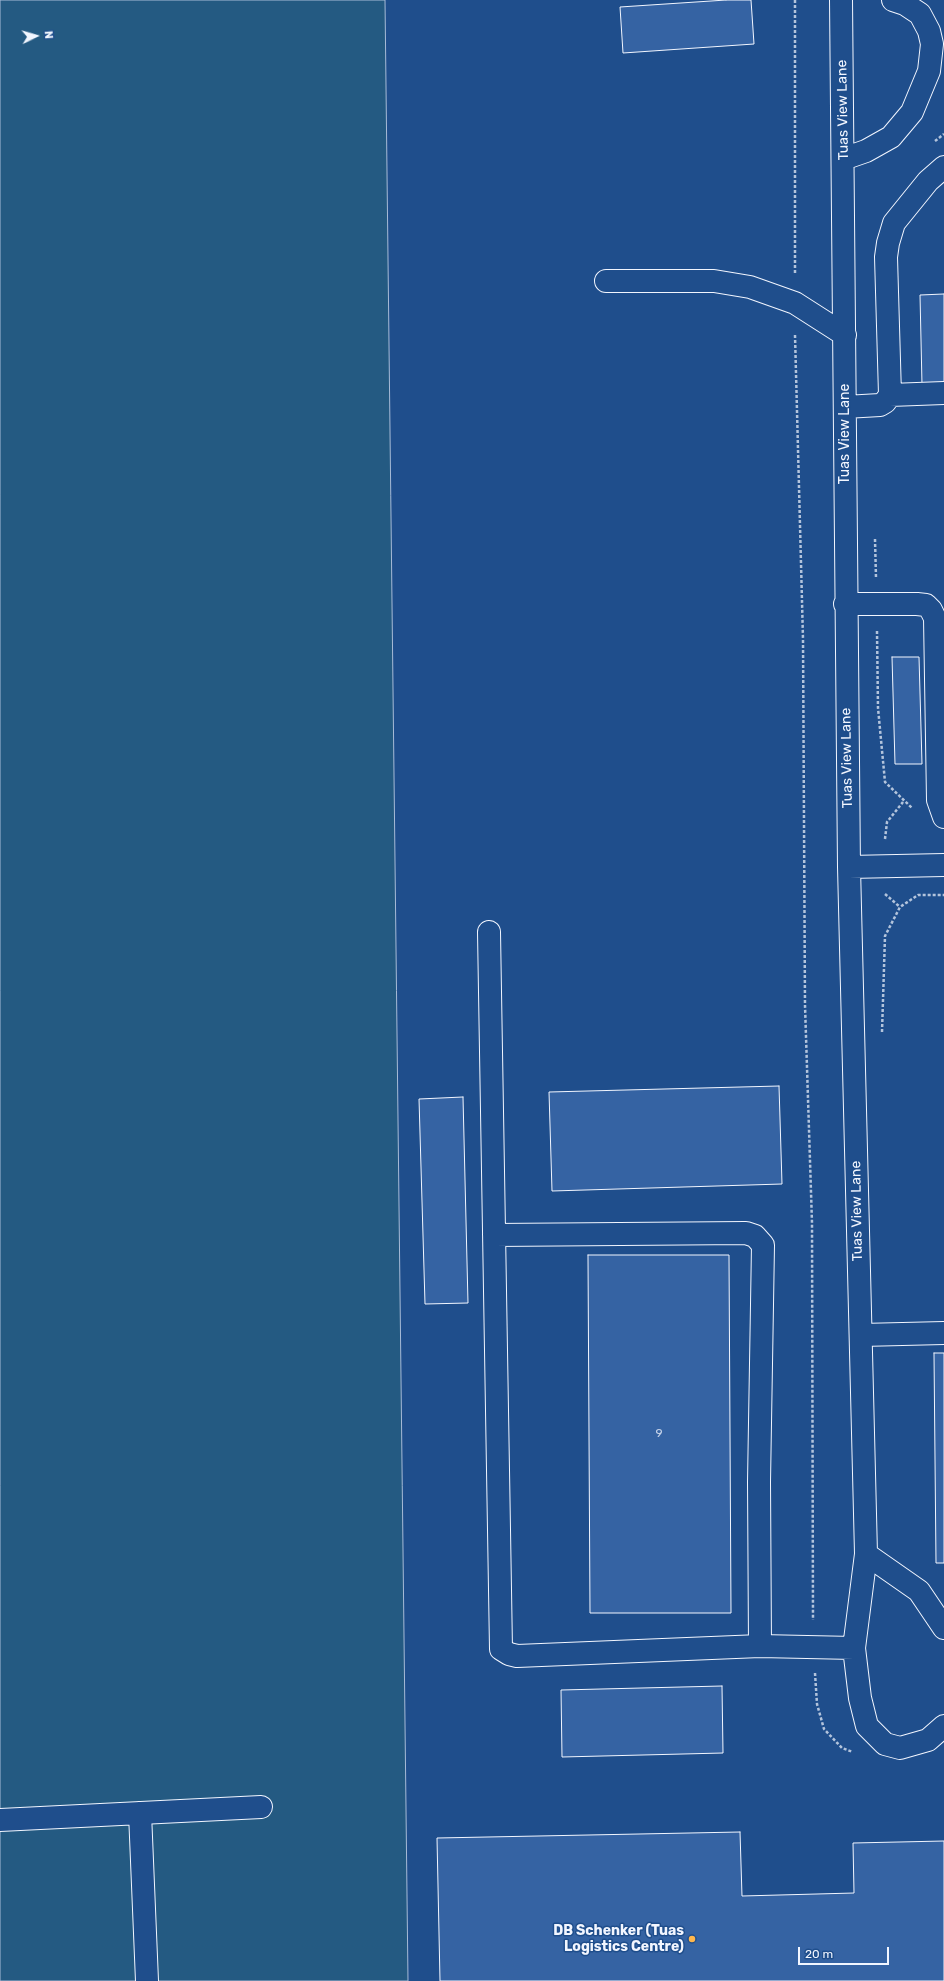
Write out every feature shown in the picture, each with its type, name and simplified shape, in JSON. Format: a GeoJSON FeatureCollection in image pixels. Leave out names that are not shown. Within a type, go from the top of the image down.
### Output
{"type":"FeatureCollection","features":[{"type":"Feature","properties":{"kind":"lane","name":"Tuas View Lane"},"geometry":{"type":"LineString","coordinates":[[841,0],[845,335],[845,604],[849,867],[866,1554],[854,1648],[860,1698],[867,1726],[885,1744],[900,1748],[928,1740],[944,1726]]}},
{"type":"Feature","properties":{"kind":"lane"},"geometry":{"type":"LineString","coordinates":[[843,160],[866,151],[890,136],[912,112],[929,72],[932,44],[929,31],[920,14],[905,4],[893,0]]}},
{"type":"Feature","properties":{"kind":"lane"},"geometry":{"type":"LineString","coordinates":[[845,406],[880,406],[890,395],[886,257],[888,243],[894,223],[928,181],[944,168]]}},
{"type":"Feature","properties":{"kind":"lane"},"geometry":{"type":"LineString","coordinates":[[606,281],[714,281],[750,288],[795,303],[845,335]]}},
{"type":"Feature","properties":{"kind":"lane"},"geometry":{"type":"LineString","coordinates":[[890,395],[944,393]]}},
{"type":"Feature","properties":{"kind":"lane"},"geometry":{"type":"LineString","coordinates":[[845,604],[926,605],[935,618],[938,800],[944,816]]}},
{"type":"Feature","properties":{"kind":"lane"},"geometry":{"type":"LineString","coordinates":[[849,867],[944,866]]}},
{"type":"Feature","properties":{"kind":"lane"},"geometry":{"type":"LineString","coordinates":[[489,932],[501,1649],[509,1654],[517,1656],[760,1646],[854,1648]]}},
{"type":"Feature","properties":{"kind":"lane"},"geometry":{"type":"LineString","coordinates":[[494,1235],[746,1233],[755,1236],[763,1245],[759,1482],[760,1646]]}},
{"type":"Feature","properties":{"kind":"lane"},"geometry":{"type":"LineString","coordinates":[[861,1335],[944,1333]]}},
{"type":"Feature","properties":{"kind":"lane"},"geometry":{"type":"LineString","coordinates":[[866,1554],[919,1591],[944,1628]]}},
{"type":"Feature","properties":{"kind":"lane"},"geometry":{"type":"LineString","coordinates":[[0,1820],[261,1807]]}},
{"type":"Feature","properties":{"kind":"lane"},"geometry":{"type":"LineString","coordinates":[[140,1813],[147,1981]]}},
{"type":"Feature","properties":{"kind":"path"},"geometry":{"type":"LineString","coordinates":[[794,0],[795,303],[803,638],[805,1005],[812,1223],[812,1590],[814,1647],[817,1704],[824,1729],[842,1748],[856,1752]]}},
{"type":"Feature","properties":{"kind":"path"},"geometry":{"type":"LineString","coordinates":[[875,533],[878,708],[885,782],[903,802],[916,812]]}},
{"type":"Feature","properties":{"kind":"path"},"geometry":{"type":"LineString","coordinates":[[882,1039],[886,936],[900,907],[918,896],[944,895]]}},
{"type":"Feature","properties":{"kind":"shaded area"},"geometry":{"type":"Polygon","coordinates":[[[0,0],[385,0],[408,1981],[0,1981],[0,0]]]}},
{"type":"Feature","properties":{"kind":"building"},"geometry":{"type":"Polygon","coordinates":[[[726,0],[751,0],[754,44],[623,53],[620,7],[726,0]]]}},
{"type":"Feature","properties":{"kind":"building"},"geometry":{"type":"Polygon","coordinates":[[[944,294],[944,384],[922,385],[920,295],[944,294]]]}},
{"type":"Feature","properties":{"kind":"building"},"geometry":{"type":"Polygon","coordinates":[[[892,657],[919,657],[922,764],[895,764],[892,657]]]}},
{"type":"Feature","properties":{"kind":"building"},"geometry":{"type":"Polygon","coordinates":[[[779,1086],[782,1184],[552,1191],[549,1092],[779,1086]]]}},
{"type":"Feature","properties":{"kind":"building"},"geometry":{"type":"Polygon","coordinates":[[[463,1097],[468,1303],[425,1304],[419,1099],[463,1097]]]}},
{"type":"Feature","properties":{"kind":"building"},"geometry":{"type":"Polygon","coordinates":[[[588,1255],[729,1255],[731,1613],[590,1613],[588,1255]]]}},
{"type":"Feature","properties":{"kind":"building"},"geometry":{"type":"Polygon","coordinates":[[[934,1353],[944,1353],[944,1563],[936,1563],[934,1353]]]}},
{"type":"Feature","properties":{"kind":"building"},"geometry":{"type":"Polygon","coordinates":[[[722,1686],[723,1753],[562,1757],[561,1690],[722,1686]]]}},
{"type":"Feature","properties":{"kind":"building","name":"DB Schenker (Tuas Logistics Centre)"},"geometry":{"type":"Polygon","coordinates":[[[740,1832],[742,1896],[854,1893],[853,1843],[944,1841],[944,1981],[440,1981],[437,1838],[740,1832]]]}},
{"type":"Feature","properties":{"kind":"place","name":"DB Schenker (Tuas Logistics Centre)"},"geometry":{"type":"Point","coordinates":[692,1939]}}]}
